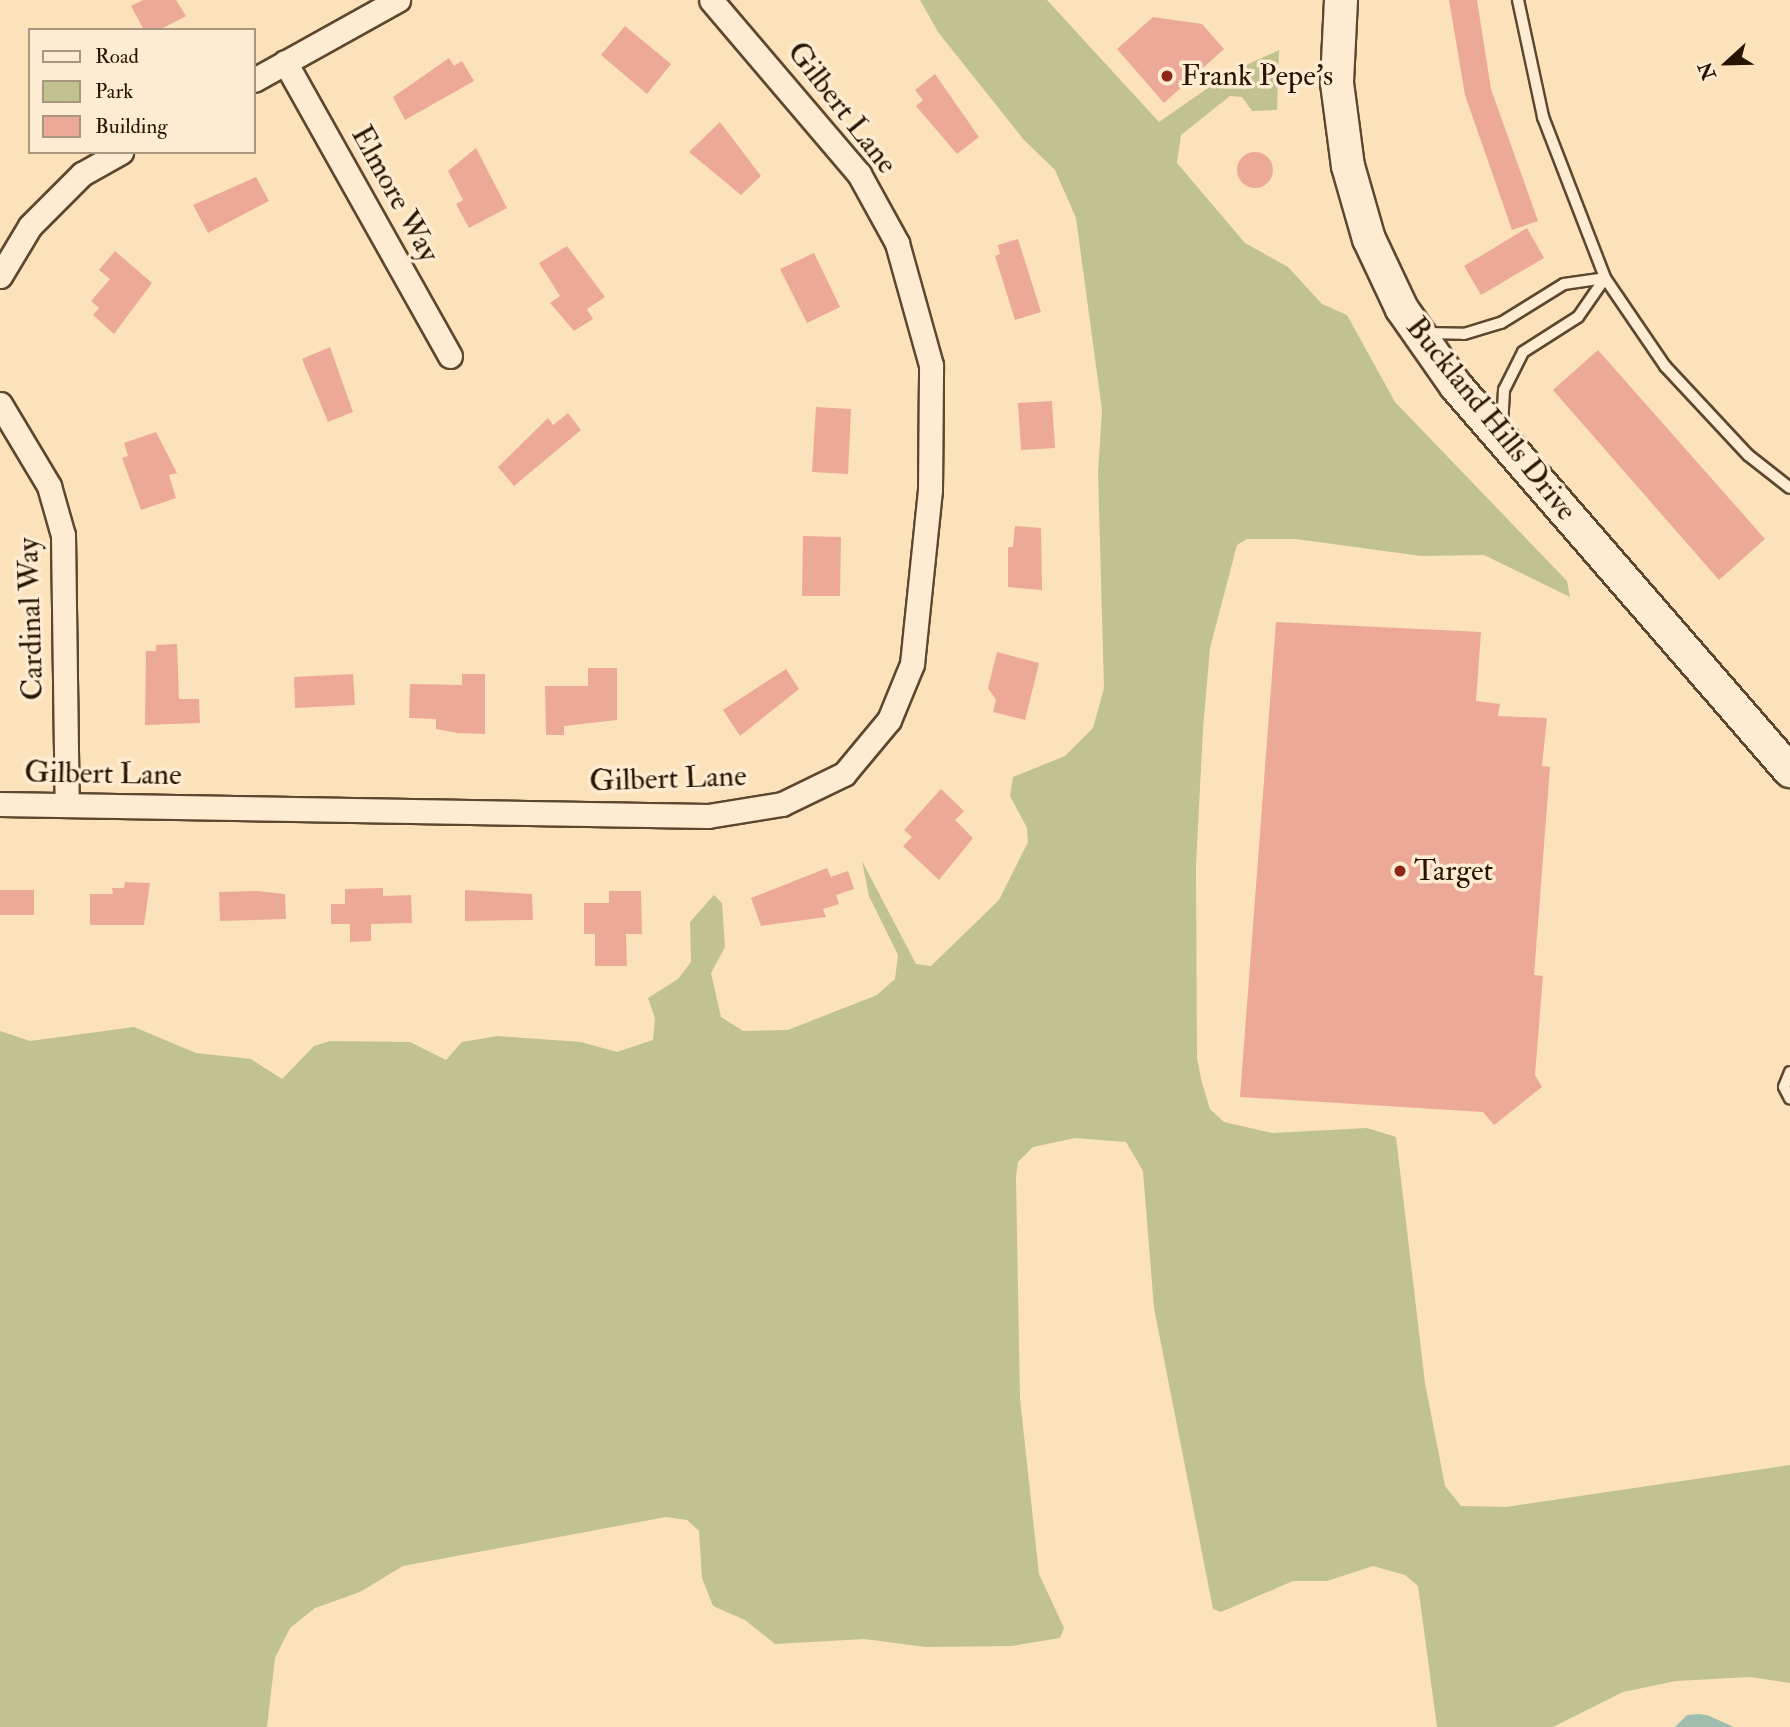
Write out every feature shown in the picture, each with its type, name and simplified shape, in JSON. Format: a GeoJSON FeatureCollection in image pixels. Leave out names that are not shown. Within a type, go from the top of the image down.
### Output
{"type":"FeatureCollection","features":[{"type":"Feature","properties":{"kind":"street"},"geometry":{"type":"LineString","coordinates":[[256,79],[398,0]]}},
{"type":"Feature","properties":{"kind":"street","name":"Gilbert Lane"},"geometry":{"type":"LineString","coordinates":[[0,804],[708,816],[782,804],[844,774],[889,720],[912,664],[930,491],[931,365],[919,308],[897,243],[859,174],[711,0]]}},
{"type":"Feature","properties":{"kind":"street","name":"Buckland Hills Drive"},"geometry":{"type":"LineString","coordinates":[[1341,0],[1338,83],[1350,177],[1369,239],[1416,332],[1502,439],[1790,771]]}},
{"type":"Feature","properties":{"kind":"street","name":"Elmore Way"},"geometry":{"type":"LineString","coordinates":[[285,62],[450,356]]}},
{"type":"Feature","properties":{"kind":"street"},"geometry":{"type":"LineString","coordinates":[[0,276],[47,209],[82,174],[117,154]]}},
{"type":"Feature","properties":{"kind":"street","name":"Cardinal Way"},"geometry":{"type":"LineString","coordinates":[[0,404],[49,485],[63,535],[67,805]]}},
{"type":"Feature","properties":{"kind":"lane"},"geometry":{"type":"LineString","coordinates":[[1518,0],[1544,117],[1605,278],[1665,366],[1748,455],[1790,488]]}},
{"type":"Feature","properties":{"kind":"lane"},"geometry":{"type":"LineString","coordinates":[[1416,332],[1464,334],[1501,323],[1564,284],[1605,278]]}},
{"type":"Feature","properties":{"kind":"lane"},"geometry":{"type":"LineString","coordinates":[[1502,439],[1504,390],[1512,368],[1523,352],[1578,317],[1605,278]]}},
{"type":"Feature","properties":{"kind":"lane"},"geometry":{"type":"LineString","coordinates":[[1790,1072],[1787,1087],[1790,1099]]}},
{"type":"Feature","properties":{"kind":"green space"},"geometry":{"type":"Polygon","coordinates":[[[920,0],[1047,0],[1159,122],[1231,72],[1279,50],[1277,110],[1252,111],[1242,97],[1230,96],[1181,135],[1177,163],[1245,243],[1288,267],[1322,304],[1347,315],[1395,402],[1567,581],[1570,597],[1484,555],[1421,556],[1296,539],[1247,539],[1237,545],[1210,648],[1203,729],[1196,866],[1197,1058],[1202,1083],[1210,1109],[1224,1122],[1272,1133],[1367,1128],[1396,1137],[1425,1383],[1445,1486],[1461,1506],[1506,1507],[1790,1465],[1790,1683],[1750,1677],[1676,1681],[1623,1692],[1553,1727],[1437,1727],[1418,1586],[1405,1575],[1373,1566],[1327,1581],[1293,1581],[1221,1612],[1213,1609],[1154,1308],[1143,1171],[1126,1142],[1075,1138],[1033,1147],[1018,1162],[1016,1177],[1020,1399],[1039,1574],[1064,1628],[1060,1638],[1012,1646],[926,1647],[864,1639],[775,1644],[745,1620],[713,1606],[702,1578],[699,1531],[687,1520],[666,1517],[403,1566],[360,1592],[315,1608],[290,1628],[275,1658],[267,1727],[0,1727],[0,1031],[30,1041],[134,1027],[196,1053],[251,1059],[282,1079],[314,1046],[330,1041],[410,1042],[446,1060],[462,1042],[497,1036],[581,1042],[617,1052],[653,1040],[655,1018],[648,998],[678,979],[691,962],[690,922],[714,895],[722,903],[725,947],[711,973],[721,1017],[743,1031],[788,1030],[877,995],[895,979],[898,955],[869,896],[862,861],[916,964],[931,966],[999,900],[1028,842],[1027,828],[1010,796],[1013,777],[1065,756],[1093,728],[1104,688],[1098,472],[1102,410],[1076,218],[1055,170],[1024,140],[938,32],[920,0]]]}},
{"type":"Feature","properties":{"kind":"shaded area"},"geometry":{"type":"Polygon","coordinates":[[[1699,1714],[1734,1727],[1675,1727],[1687,1715],[1699,1714]]]}},
{"type":"Feature","properties":{"kind":"building"},"geometry":{"type":"Polygon","coordinates":[[[143,0],[176,0],[186,16],[163,28],[143,28],[131,6],[143,0]]]}},
{"type":"Feature","properties":{"kind":"building"},"geometry":{"type":"Polygon","coordinates":[[[1449,0],[1477,0],[1491,89],[1538,221],[1512,230],[1465,95],[1449,0]]]}},
{"type":"Feature","properties":{"kind":"building","name":"Frank Pepe's"},"geometry":{"type":"Polygon","coordinates":[[[1153,17],[1202,24],[1224,49],[1164,103],[1117,49],[1153,17]]]}},
{"type":"Feature","properties":{"kind":"building"},"geometry":{"type":"Polygon","coordinates":[[[625,26],[671,64],[647,94],[601,55],[625,26]]]}},
{"type":"Feature","properties":{"kind":"building"},"geometry":{"type":"Polygon","coordinates":[[[449,58],[454,66],[462,61],[474,81],[405,120],[393,97],[449,58]]]}},
{"type":"Feature","properties":{"kind":"building"},"geometry":{"type":"Polygon","coordinates":[[[935,74],[979,137],[957,154],[916,106],[923,100],[915,90],[935,74]]]}},
{"type":"Feature","properties":{"kind":"building"},"geometry":{"type":"Polygon","coordinates":[[[720,122],[761,176],[741,195],[689,152],[720,122]]]}},
{"type":"Feature","properties":{"kind":"building"},"geometry":{"type":"Polygon","coordinates":[[[476,148],[507,208],[469,228],[456,204],[463,200],[448,171],[476,148]]]}},
{"type":"Feature","properties":{"kind":"building"},"geometry":{"type":"Polygon","coordinates":[[[1255,152],[1268,157],[1273,170],[1268,183],[1255,188],[1242,183],[1237,170],[1242,157],[1255,152]]]}},
{"type":"Feature","properties":{"kind":"building"},"geometry":{"type":"Polygon","coordinates":[[[256,177],[269,201],[208,233],[193,205],[256,177]]]}},
{"type":"Feature","properties":{"kind":"building"},"geometry":{"type":"Polygon","coordinates":[[[1527,228],[1544,258],[1481,295],[1464,266],[1527,228]]]}},
{"type":"Feature","properties":{"kind":"building"},"geometry":{"type":"Polygon","coordinates":[[[1018,239],[1041,312],[1015,320],[995,256],[1000,254],[998,245],[1018,239]]]}},
{"type":"Feature","properties":{"kind":"building"},"geometry":{"type":"Polygon","coordinates":[[[567,246],[605,297],[587,309],[593,319],[574,331],[550,303],[560,296],[539,263],[567,246]]]}},
{"type":"Feature","properties":{"kind":"building"},"geometry":{"type":"Polygon","coordinates":[[[115,251],[152,283],[114,334],[93,315],[99,308],[91,301],[110,279],[99,270],[115,251]]]}},
{"type":"Feature","properties":{"kind":"building"},"geometry":{"type":"Polygon","coordinates":[[[814,253],[840,307],[807,323],[780,269],[814,253]]]}},
{"type":"Feature","properties":{"kind":"building"},"geometry":{"type":"Polygon","coordinates":[[[330,347],[353,412],[328,422],[302,359],[330,347]]]}},
{"type":"Feature","properties":{"kind":"building"},"geometry":{"type":"Polygon","coordinates":[[[1598,350],[1765,539],[1719,580],[1553,390],[1598,350]]]}},
{"type":"Feature","properties":{"kind":"building"},"geometry":{"type":"Polygon","coordinates":[[[1052,401],[1055,448],[1021,450],[1018,403],[1052,401]]]}},
{"type":"Feature","properties":{"kind":"building"},"geometry":{"type":"Polygon","coordinates":[[[816,407],[851,409],[848,474],[812,472],[816,407]]]}},
{"type":"Feature","properties":{"kind":"building"},"geometry":{"type":"Polygon","coordinates":[[[568,413],[581,430],[514,486],[498,467],[548,418],[553,425],[568,413]]]}},
{"type":"Feature","properties":{"kind":"building"},"geometry":{"type":"Polygon","coordinates":[[[156,432],[177,473],[169,475],[176,498],[141,510],[122,458],[128,456],[124,443],[156,432]]]}},
{"type":"Feature","properties":{"kind":"building"},"geometry":{"type":"Polygon","coordinates":[[[1015,526],[1041,528],[1042,590],[1008,587],[1008,547],[1013,547],[1015,526]]]}},
{"type":"Feature","properties":{"kind":"building"},"geometry":{"type":"Polygon","coordinates":[[[803,536],[841,537],[840,596],[802,596],[803,536]]]}},
{"type":"Feature","properties":{"kind":"building","name":"Target"},"geometry":{"type":"Polygon","coordinates":[[[1276,622],[1481,632],[1476,701],[1500,704],[1498,716],[1547,718],[1542,766],[1550,767],[1534,975],[1543,976],[1535,1075],[1542,1087],[1494,1125],[1483,1112],[1240,1097],[1276,622]]]}},
{"type":"Feature","properties":{"kind":"building"},"geometry":{"type":"Polygon","coordinates":[[[177,644],[179,699],[199,699],[200,723],[145,725],[146,651],[156,651],[156,645],[177,644]]]}},
{"type":"Feature","properties":{"kind":"building"},"geometry":{"type":"Polygon","coordinates":[[[997,652],[1039,663],[1025,720],[993,712],[996,700],[988,688],[997,652]]]}},
{"type":"Feature","properties":{"kind":"building"},"geometry":{"type":"Polygon","coordinates":[[[588,668],[617,668],[617,720],[564,726],[564,735],[546,735],[545,686],[588,686],[588,668]]]}},
{"type":"Feature","properties":{"kind":"building"},"geometry":{"type":"Polygon","coordinates":[[[786,669],[799,689],[740,736],[723,710],[786,669]]]}},
{"type":"Feature","properties":{"kind":"building"},"geometry":{"type":"Polygon","coordinates":[[[353,674],[355,705],[295,708],[294,677],[353,674]]]}},
{"type":"Feature","properties":{"kind":"building"},"geometry":{"type":"Polygon","coordinates":[[[462,674],[485,674],[485,734],[436,729],[436,719],[409,718],[410,684],[462,685],[462,674]]]}},
{"type":"Feature","properties":{"kind":"building"},"geometry":{"type":"Polygon","coordinates":[[[941,789],[964,811],[955,820],[973,838],[939,880],[903,846],[912,837],[904,830],[941,789]]]}},
{"type":"Feature","properties":{"kind":"building"},"geometry":{"type":"Polygon","coordinates":[[[827,868],[831,877],[848,871],[854,889],[836,895],[839,904],[823,909],[826,917],[761,926],[751,898],[827,868]]]}},
{"type":"Feature","properties":{"kind":"building"},"geometry":{"type":"Polygon","coordinates":[[[125,882],[150,883],[144,925],[90,925],[90,894],[113,894],[112,888],[124,888],[125,882]]]}},
{"type":"Feature","properties":{"kind":"building"},"geometry":{"type":"Polygon","coordinates":[[[383,888],[383,896],[411,895],[412,923],[371,924],[371,941],[350,942],[350,924],[331,924],[331,904],[345,904],[345,889],[383,888]]]}},
{"type":"Feature","properties":{"kind":"building"},"geometry":{"type":"Polygon","coordinates":[[[0,890],[34,890],[34,915],[0,915],[0,890]]]}},
{"type":"Feature","properties":{"kind":"building"},"geometry":{"type":"Polygon","coordinates":[[[465,890],[532,894],[533,920],[465,921],[465,890]]]}},
{"type":"Feature","properties":{"kind":"building"},"geometry":{"type":"Polygon","coordinates":[[[257,891],[285,894],[286,919],[220,921],[219,892],[257,891]]]}},
{"type":"Feature","properties":{"kind":"building"},"geometry":{"type":"Polygon","coordinates":[[[609,891],[641,891],[642,934],[626,934],[627,966],[595,966],[595,934],[584,934],[584,903],[609,903],[609,891]]]}},
{"type":"Feature","properties":{"kind":"place","name":"Frank Pepe's"},"geometry":{"type":"Point","coordinates":[1167,76]}},
{"type":"Feature","properties":{"kind":"place","name":"Target"},"geometry":{"type":"Point","coordinates":[1400,871]}}]}
